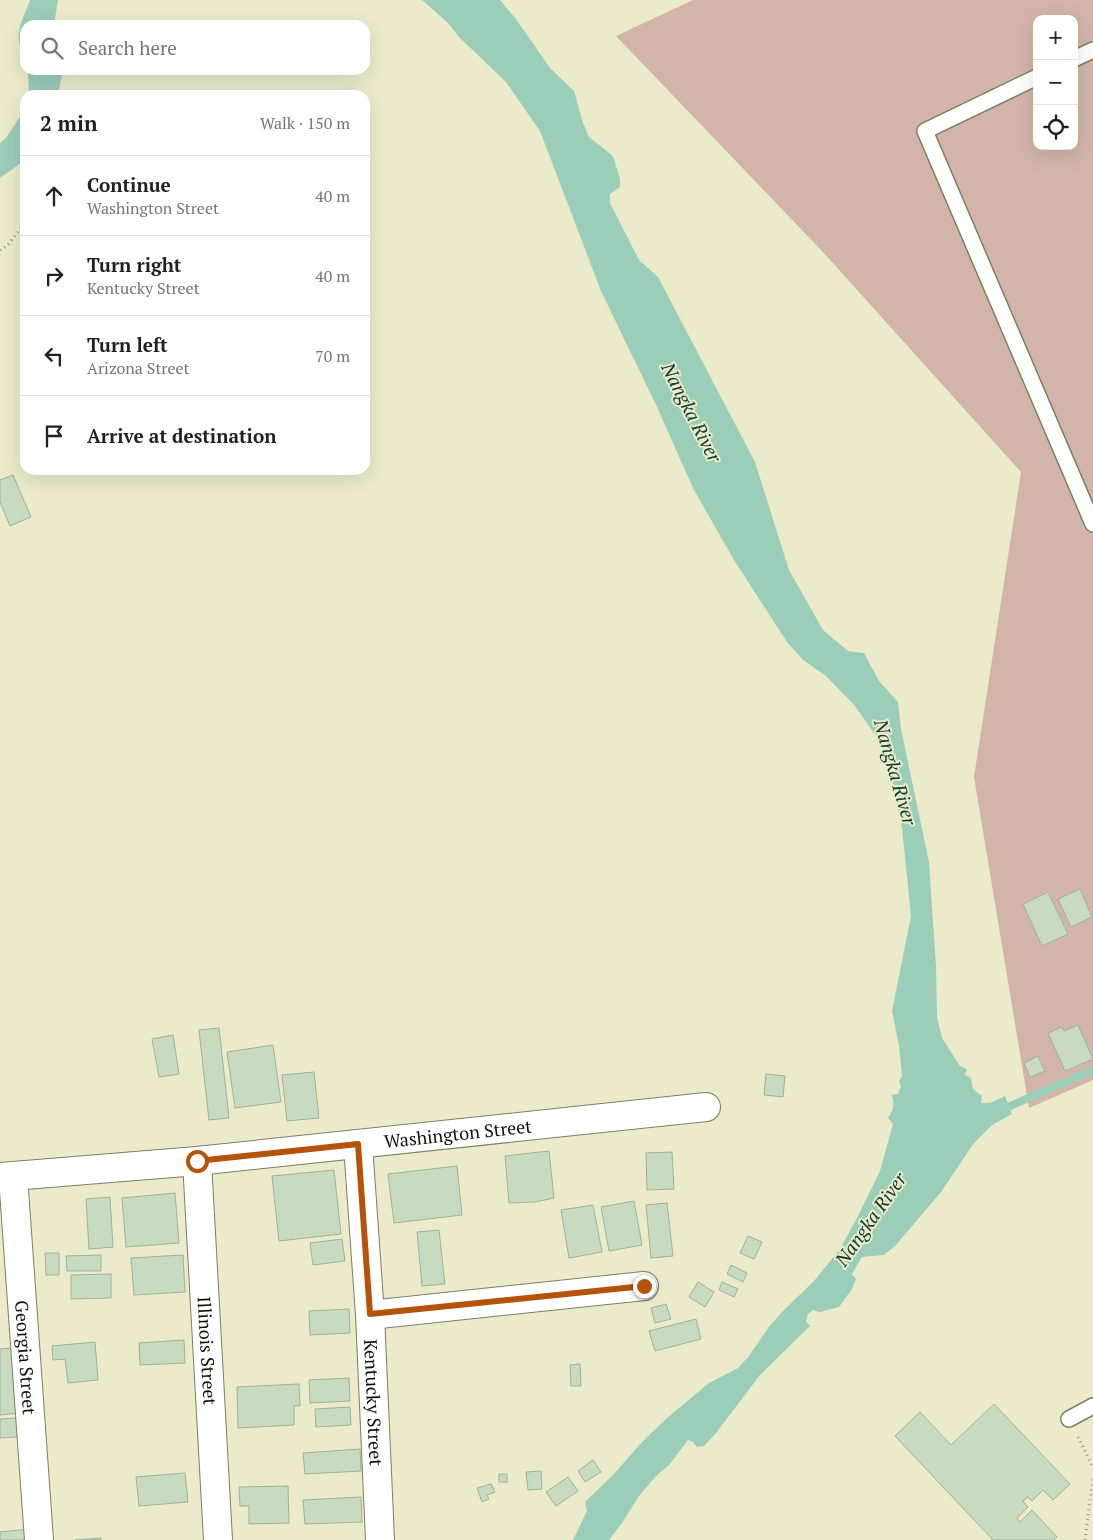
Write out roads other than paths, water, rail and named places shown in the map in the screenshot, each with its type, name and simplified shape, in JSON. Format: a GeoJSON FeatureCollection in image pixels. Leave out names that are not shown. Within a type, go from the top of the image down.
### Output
{"type":"FeatureCollection","features":[{"type":"Feature","properties":{"kind":"street","name":"Washington Street"},"geometry":{"type":"LineString","coordinates":[[7,1177],[197,1161],[706,1107]]}},
{"type":"Feature","properties":{"kind":"street","name":"Kentucky Street"},"geometry":{"type":"LineString","coordinates":[[358,1144],[370,1314],[380,1540]]}},
{"type":"Feature","properties":{"kind":"street","name":"Illinois Street"},"geometry":{"type":"LineString","coordinates":[[197,1161],[218,1540]]}},
{"type":"Feature","properties":{"kind":"street","name":"Georgia Street"},"geometry":{"type":"LineString","coordinates":[[7,1177],[39,1540]]}},
{"type":"Feature","properties":{"kind":"street"},"geometry":{"type":"LineString","coordinates":[[370,1314],[644,1286]]}},
{"type":"Feature","properties":{"kind":"lane"},"geometry":{"type":"LineString","coordinates":[[1078,57],[1093,50]]}},
{"type":"Feature","properties":{"kind":"lane"},"geometry":{"type":"LineString","coordinates":[[1033,79],[925,131],[1093,524]]}},
{"type":"Feature","properties":{"kind":"lane"},"geometry":{"type":"LineString","coordinates":[[1069,1419],[1093,1406]]}},
{"type":"Feature","properties":{"kind":"water"},"geometry":{"type":"Polygon","coordinates":[[[30,0],[58,0],[55,20],[22,20],[30,0]]]}},
{"type":"Feature","properties":{"kind":"water","name":"Nangka River"},"geometry":{"type":"Polygon","coordinates":[[[422,0],[500,0],[516,19],[550,68],[574,91],[589,137],[613,156],[620,179],[620,187],[610,194],[610,203],[639,260],[658,277],[755,462],[789,570],[823,630],[848,651],[864,653],[879,681],[898,702],[901,729],[929,862],[936,966],[937,1017],[942,1038],[960,1066],[967,1069],[965,1075],[971,1078],[973,1089],[982,1096],[981,1103],[990,1103],[1005,1096],[1012,1114],[992,1125],[974,1143],[941,1192],[896,1245],[884,1255],[862,1257],[852,1274],[856,1279],[852,1289],[839,1307],[820,1312],[813,1310],[808,1314],[806,1321],[810,1326],[760,1375],[704,1446],[697,1447],[688,1440],[669,1465],[657,1475],[639,1496],[609,1540],[573,1540],[587,1511],[585,1502],[667,1418],[709,1383],[738,1368],[749,1356],[768,1328],[814,1281],[840,1249],[880,1171],[893,1124],[888,1118],[893,1107],[891,1095],[898,1094],[901,1086],[899,1081],[902,1076],[899,1046],[892,1011],[911,916],[902,828],[889,766],[876,736],[855,706],[826,676],[803,660],[787,642],[734,560],[694,490],[657,407],[601,291],[540,131],[506,82],[459,37],[448,23],[422,0]]]}},
{"type":"Feature","properties":{"kind":"water"},"geometry":{"type":"Polygon","coordinates":[[[28,75],[62,75],[59,90],[29,90],[28,75]]]}},
{"type":"Feature","properties":{"kind":"water"},"geometry":{"type":"Polygon","coordinates":[[[20,117],[20,164],[0,178],[0,143],[6,138],[20,117]]]}},
{"type":"Feature","properties":{"kind":"waterway"},"geometry":{"type":"LineString","coordinates":[[1001,1110],[1093,1070]]}}]}
